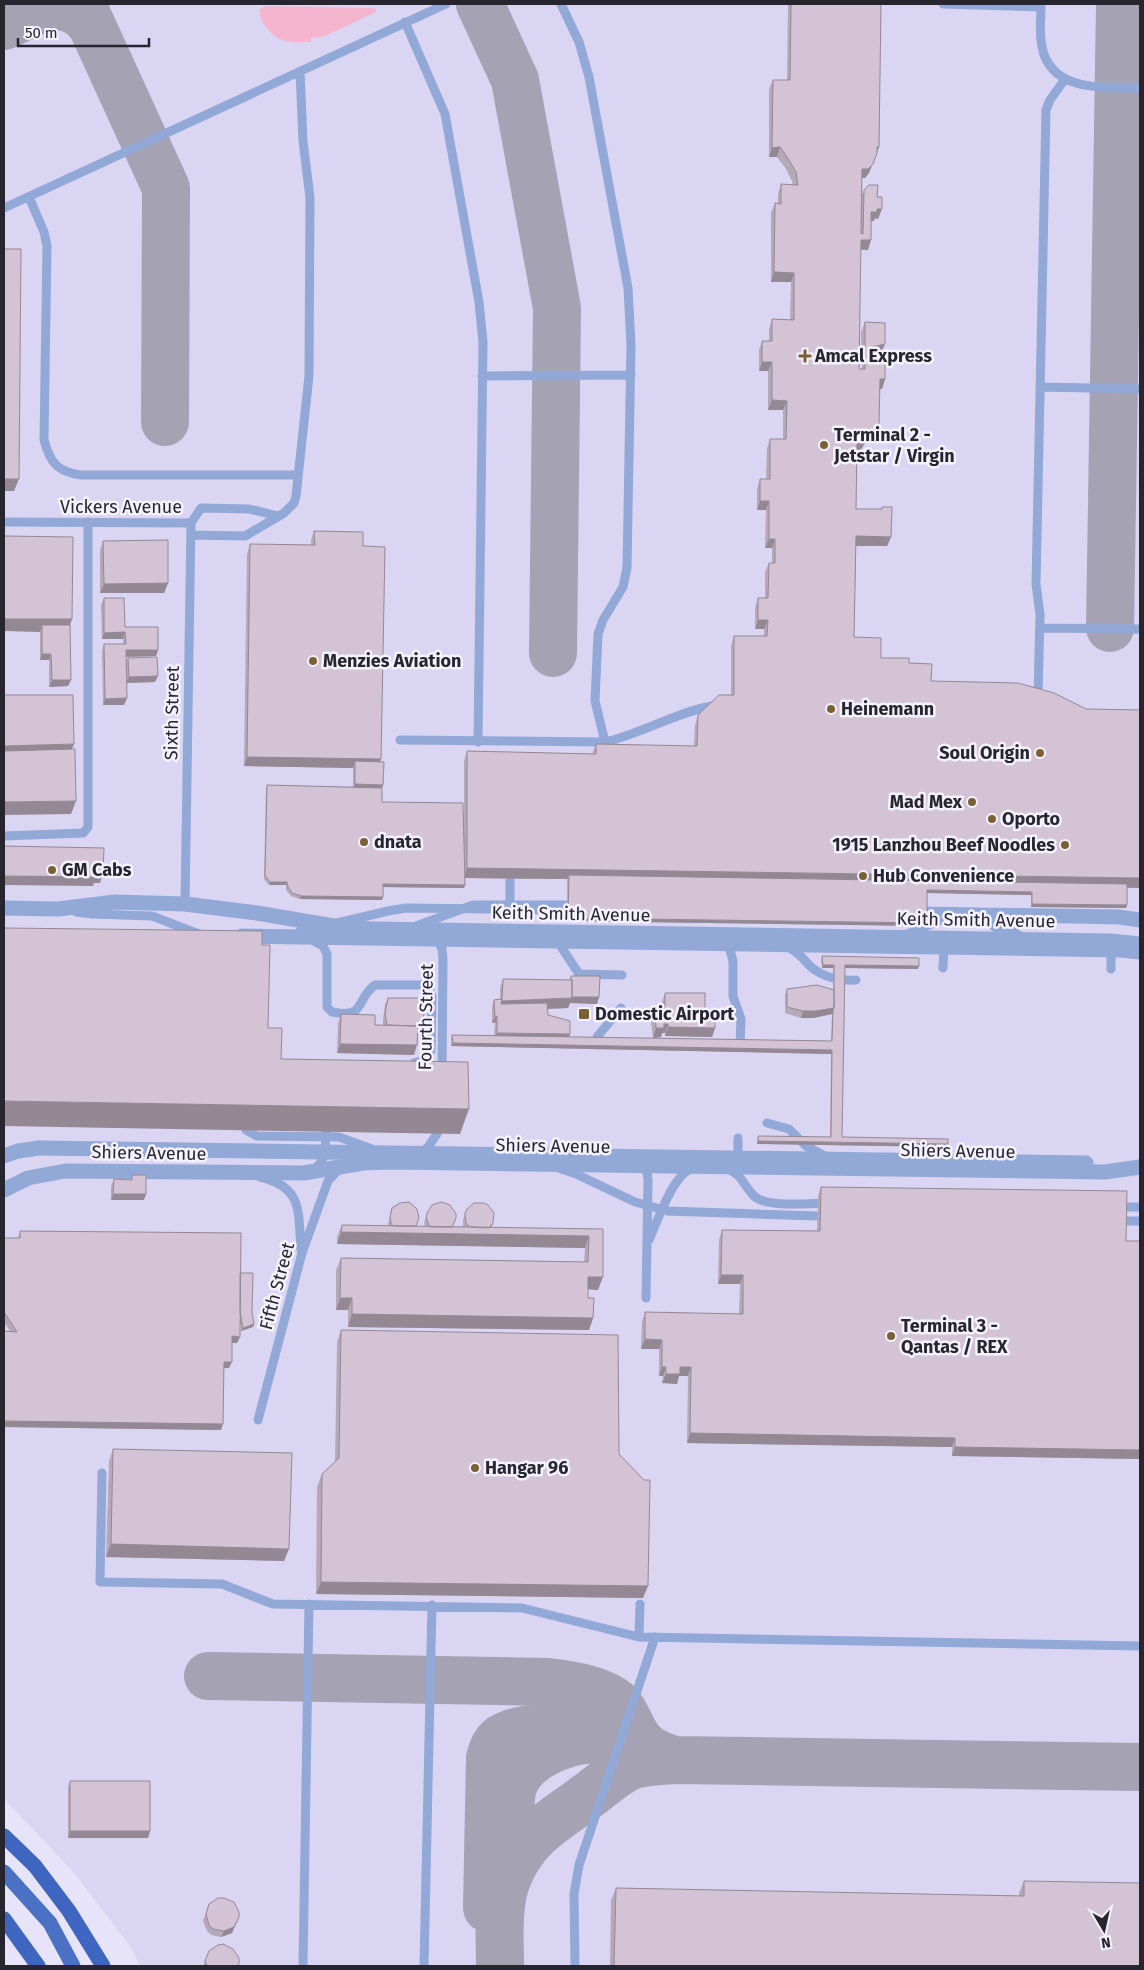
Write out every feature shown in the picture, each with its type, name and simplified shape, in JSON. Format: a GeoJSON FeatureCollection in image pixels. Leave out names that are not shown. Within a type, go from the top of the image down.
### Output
{"type":"FeatureCollection","features":[{"type":"Feature","properties":{"kind":"highway"},"geometry":{"type":"LineString","coordinates":[[4,1836],[35,1866],[70,1911],[103,1966]]}},
{"type":"Feature","properties":{"kind":"highway"},"geometry":{"type":"LineString","coordinates":[[4,1919],[38,1966]]}},
{"type":"Feature","properties":{"kind":"main road"},"geometry":{"type":"LineString","coordinates":[[4,1872],[50,1923],[73,1966]]}},
{"type":"Feature","properties":{"kind":"street","name":"Keith Smith Avenue"},"geometry":{"type":"LineString","coordinates":[[5,908],[58,909],[115,902],[185,904],[257,912],[345,928],[944,938],[1029,944],[1111,941],[1138,945]]}},
{"type":"Feature","properties":{"kind":"street","name":"Keith Smith Avenue"},"geometry":{"type":"LineString","coordinates":[[159,934],[221,937],[275,936],[772,944],[1138,945]]}},
{"type":"Feature","properties":{"kind":"street","name":"Shiers Avenue"},"geometry":{"type":"LineString","coordinates":[[4,1156],[18,1151],[39,1148],[1140,1165]]}},
{"type":"Feature","properties":{"kind":"street","name":"Shiers Avenue"},"geometry":{"type":"LineString","coordinates":[[4,1190],[28,1178],[65,1171],[242,1174],[304,1173],[363,1163],[406,1162],[1105,1172],[1140,1165]]}},
{"type":"Feature","properties":{"kind":"lane"},"geometry":{"type":"LineString","coordinates":[[4,208],[446,4]]}},
{"type":"Feature","properties":{"kind":"lane"},"geometry":{"type":"LineString","coordinates":[[561,4],[579,42],[590,77],[620,241],[631,315],[626,577],[618,596],[600,627],[596,660],[595,701],[604,742]]}},
{"type":"Feature","properties":{"kind":"lane"},"geometry":{"type":"LineString","coordinates":[[943,4],[1041,6],[1040,33],[1044,55],[1055,72],[1076,84],[1140,88]]}},
{"type":"Feature","properties":{"kind":"lane"},"geometry":{"type":"LineString","coordinates":[[405,22],[445,114],[479,302],[483,342],[478,742]]}},
{"type":"Feature","properties":{"kind":"lane"},"geometry":{"type":"LineString","coordinates":[[191,535],[245,536],[290,509],[294,503],[310,376],[310,198],[303,141],[300,71]]}},
{"type":"Feature","properties":{"kind":"lane"},"geometry":{"type":"LineString","coordinates":[[1038,697],[1040,628],[1036,584],[1046,110],[1050,100],[1065,79]]}},
{"type":"Feature","properties":{"kind":"lane"},"geometry":{"type":"LineString","coordinates":[[29,197],[48,246],[44,440],[52,461],[69,474],[81,475],[297,475]]}},
{"type":"Feature","properties":{"kind":"lane"},"geometry":{"type":"LineString","coordinates":[[482,376],[631,375]]}},
{"type":"Feature","properties":{"kind":"lane"},"geometry":{"type":"LineString","coordinates":[[1040,387],[1140,388]]}},
{"type":"Feature","properties":{"kind":"lane","name":"Vickers Avenue"},"geometry":{"type":"LineString","coordinates":[[4,522],[191,523],[201,508],[249,509],[278,516]]}},
{"type":"Feature","properties":{"kind":"lane"},"geometry":{"type":"LineString","coordinates":[[4,836],[83,833],[88,827],[88,522]]}},
{"type":"Feature","properties":{"kind":"lane","name":"Sixth Street"},"geometry":{"type":"LineString","coordinates":[[185,904],[191,523]]}},
{"type":"Feature","properties":{"kind":"lane"},"geometry":{"type":"LineString","coordinates":[[1040,628],[1140,629]]}},
{"type":"Feature","properties":{"kind":"lane"},"geometry":{"type":"LineString","coordinates":[[400,740],[604,742],[630,736],[712,706]]}},
{"type":"Feature","properties":{"kind":"lane"},"geometry":{"type":"LineString","coordinates":[[510,878],[510,910]]}},
{"type":"Feature","properties":{"kind":"lane"},"geometry":{"type":"LineString","coordinates":[[414,930],[473,905],[590,905]]}},
{"type":"Feature","properties":{"kind":"lane"},"geometry":{"type":"LineString","coordinates":[[275,936],[406,908],[566,910]]}},
{"type":"Feature","properties":{"kind":"lane"},"geometry":{"type":"LineString","coordinates":[[58,909],[94,914],[152,916],[221,937],[320,942],[326,949],[327,954],[327,1007],[335,1013],[356,1012],[370,989],[375,985],[422,985],[429,989],[432,996],[430,1056],[418,1063],[400,1063]]}},
{"type":"Feature","properties":{"kind":"lane"},"geometry":{"type":"LineString","coordinates":[[904,911],[963,912],[1119,920],[1140,923]]}},
{"type":"Feature","properties":{"kind":"lane"},"geometry":{"type":"LineString","coordinates":[[898,938],[963,912]]}},
{"type":"Feature","properties":{"kind":"lane"},"geometry":{"type":"LineString","coordinates":[[978,914],[1029,944]]}},
{"type":"Feature","properties":{"kind":"lane"},"geometry":{"type":"LineString","coordinates":[[927,916],[1118,914],[1140,917]]}},
{"type":"Feature","properties":{"kind":"lane"},"geometry":{"type":"LineString","coordinates":[[167,921],[177,934]]}},
{"type":"Feature","properties":{"kind":"lane","name":"Fourth Street"},"geometry":{"type":"LineString","coordinates":[[414,930],[435,936],[442,949],[442,1081],[444,1073],[451,1069]]}},
{"type":"Feature","properties":{"kind":"lane"},"geometry":{"type":"LineString","coordinates":[[552,932],[579,974],[622,975]]}},
{"type":"Feature","properties":{"kind":"lane"},"geometry":{"type":"LineString","coordinates":[[710,935],[724,941],[732,953],[733,996],[741,1020],[740,1046]]}},
{"type":"Feature","properties":{"kind":"lane"},"geometry":{"type":"LineString","coordinates":[[943,968],[944,938]]}},
{"type":"Feature","properties":{"kind":"lane"},"geometry":{"type":"LineString","coordinates":[[1111,941],[1111,969]]}},
{"type":"Feature","properties":{"kind":"lane"},"geometry":{"type":"LineString","coordinates":[[772,944],[794,950],[819,972],[844,981],[856,980]]}},
{"type":"Feature","properties":{"kind":"lane"},"geometry":{"type":"LineString","coordinates":[[597,1045],[597,1037],[621,1008]]}},
{"type":"Feature","properties":{"kind":"lane"},"geometry":{"type":"LineString","coordinates":[[767,1123],[789,1128],[814,1151],[837,1160]]}},
{"type":"Feature","properties":{"kind":"lane"},"geometry":{"type":"LineString","coordinates":[[246,1130],[256,1136],[339,1137],[381,1153]]}},
{"type":"Feature","properties":{"kind":"lane"},"geometry":{"type":"LineString","coordinates":[[304,1173],[318,1167],[324,1158],[326,1133]]}},
{"type":"Feature","properties":{"kind":"lane"},"geometry":{"type":"LineString","coordinates":[[406,1162],[428,1147],[437,1134]]}},
{"type":"Feature","properties":{"kind":"lane"},"geometry":{"type":"LineString","coordinates":[[723,1167],[737,1160],[738,1138]]}},
{"type":"Feature","properties":{"kind":"lane"},"geometry":{"type":"LineString","coordinates":[[4,1149],[18,1147],[39,1148]]}},
{"type":"Feature","properties":{"kind":"lane"},"geometry":{"type":"LineString","coordinates":[[515,1155],[546,1162],[576,1174],[628,1200],[668,1211],[816,1216]]}},
{"type":"Feature","properties":{"kind":"lane"},"geometry":{"type":"LineString","coordinates":[[635,1166],[644,1169],[648,1175],[646,1298]]}},
{"type":"Feature","properties":{"kind":"lane"},"geometry":{"type":"LineString","coordinates":[[647,1244],[677,1182],[688,1169],[701,1166]]}},
{"type":"Feature","properties":{"kind":"lane","name":"Fifth Street"},"geometry":{"type":"LineString","coordinates":[[258,1420],[302,1253],[328,1181],[342,1167]]}},
{"type":"Feature","properties":{"kind":"lane"},"geometry":{"type":"LineString","coordinates":[[723,1167],[735,1172],[754,1196],[766,1202],[840,1204]]}},
{"type":"Feature","properties":{"kind":"lane"},"geometry":{"type":"LineString","coordinates":[[1105,1172],[1140,1176]]}},
{"type":"Feature","properties":{"kind":"lane"},"geometry":{"type":"LineString","coordinates":[[242,1174],[275,1182],[291,1194],[298,1208],[302,1253]]}},
{"type":"Feature","properties":{"kind":"lane"},"geometry":{"type":"LineString","coordinates":[[1104,1207],[1140,1207]]}},
{"type":"Feature","properties":{"kind":"lane"},"geometry":{"type":"LineString","coordinates":[[1124,1221],[1140,1221]]}},
{"type":"Feature","properties":{"kind":"lane"},"geometry":{"type":"LineString","coordinates":[[102,1474],[100,1582],[222,1584],[273,1604],[432,1605],[522,1608],[639,1637],[655,1638],[1140,1646]]}},
{"type":"Feature","properties":{"kind":"lane"},"geometry":{"type":"LineString","coordinates":[[303,1966],[308,1604]]}},
{"type":"Feature","properties":{"kind":"lane"},"geometry":{"type":"LineString","coordinates":[[639,1637],[640,1604]]}},
{"type":"Feature","properties":{"kind":"lane"},"geometry":{"type":"LineString","coordinates":[[424,1966],[432,1605]]}},
{"type":"Feature","properties":{"kind":"lane"},"geometry":{"type":"LineString","coordinates":[[574,1966],[574,1894],[579,1865],[655,1638]]}},
{"type":"Feature","properties":{"kind":"shaded area"},"geometry":{"type":"Polygon","coordinates":[[[4,4],[1140,4],[1140,1966],[140,1966],[130,1946],[70,1868],[4,1799],[4,4]]]}},
{"type":"Feature","properties":{"kind":"shaded area"},"geometry":{"type":"Polygon","coordinates":[[[265,6],[371,8],[375,9],[376,12],[325,36],[311,38],[311,42],[292,42],[282,40],[265,26],[259,10],[265,6]]]}},
{"type":"Feature","properties":{"kind":"building","name":"Terminal 2 - Jetstar / Virgin"},"geometry":{"type":"Polygon","coordinates":[[[791,4],[881,4],[879,147],[877,147],[873,164],[868,169],[862,169],[861,233],[863,234],[864,190],[869,185],[878,185],[877,197],[882,197],[882,209],[877,209],[877,212],[871,212],[871,240],[861,240],[859,369],[865,369],[865,322],[885,323],[885,344],[872,347],[872,354],[885,354],[885,379],[880,379],[879,425],[868,434],[864,441],[857,442],[856,509],[892,507],[891,537],[856,536],[854,637],[881,638],[881,658],[909,658],[909,663],[932,664],[931,681],[1018,683],[1054,693],[1086,709],[1140,710],[1140,878],[467,868],[467,751],[596,754],[596,744],[697,746],[698,715],[719,695],[734,695],[734,636],[767,636],[768,620],[758,620],[758,598],[768,598],[769,563],[775,563],[775,539],[769,539],[769,501],[760,501],[760,479],[770,479],[770,439],[786,439],[787,401],[772,400],[772,362],[762,362],[762,341],[772,341],[772,319],[794,320],[794,273],[774,272],[775,203],[781,204],[781,184],[798,185],[796,172],[780,147],[772,148],[773,80],[790,80],[791,4]]]}},
{"type":"Feature","properties":{"kind":"building"},"geometry":{"type":"Polygon","coordinates":[[[4,249],[21,249],[19,479],[4,479],[4,249]]]}},
{"type":"Feature","properties":{"kind":"building","name":"Menzies Aviation"},"geometry":{"type":"Polygon","coordinates":[[[314,531],[363,532],[363,546],[385,547],[381,759],[247,757],[250,544],[315,545],[314,531]]]}},
{"type":"Feature","properties":{"kind":"building"},"geometry":{"type":"Polygon","coordinates":[[[4,536],[73,537],[72,619],[4,619],[4,536]]]}},
{"type":"Feature","properties":{"kind":"building"},"geometry":{"type":"Polygon","coordinates":[[[168,540],[168,583],[104,584],[103,541],[168,540]]]}},
{"type":"Feature","properties":{"kind":"building"},"geometry":{"type":"Polygon","coordinates":[[[104,598],[124,598],[125,627],[158,627],[158,650],[126,650],[127,698],[105,699],[104,644],[126,644],[125,632],[104,633],[104,598]]]}},
{"type":"Feature","properties":{"kind":"building"},"geometry":{"type":"Polygon","coordinates":[[[42,625],[70,625],[71,680],[52,680],[51,654],[42,654],[42,625]]]}},
{"type":"Feature","properties":{"kind":"building"},"geometry":{"type":"Polygon","coordinates":[[[157,657],[158,676],[129,677],[128,658],[157,657]]]}},
{"type":"Feature","properties":{"kind":"building"},"geometry":{"type":"Polygon","coordinates":[[[4,695],[73,695],[74,744],[4,746],[4,695]]]}},
{"type":"Feature","properties":{"kind":"building"},"geometry":{"type":"Polygon","coordinates":[[[75,749],[76,801],[4,802],[4,751],[75,749]]]}},
{"type":"Feature","properties":{"kind":"building"},"geometry":{"type":"Polygon","coordinates":[[[355,761],[384,762],[383,785],[355,784],[355,761]]]}},
{"type":"Feature","properties":{"kind":"building","name":"dnata"},"geometry":{"type":"Polygon","coordinates":[[[267,785],[382,788],[382,802],[463,803],[465,885],[383,884],[383,897],[301,896],[292,893],[287,882],[270,882],[265,875],[267,785]]]}},
{"type":"Feature","properties":{"kind":"building","name":"GM Cabs"},"geometry":{"type":"Polygon","coordinates":[[[4,846],[104,848],[103,874],[97,874],[97,877],[4,876],[4,846]]]}},
{"type":"Feature","properties":{"kind":"building"},"geometry":{"type":"Polygon","coordinates":[[[569,875],[1127,884],[1127,905],[1032,904],[1032,892],[927,890],[927,923],[568,918],[569,875]]]}},
{"type":"Feature","properties":{"kind":"building"},"geometry":{"type":"Polygon","coordinates":[[[4,928],[262,931],[262,945],[270,945],[268,1028],[282,1028],[281,1059],[468,1062],[469,1109],[4,1101],[4,928]]]}},
{"type":"Feature","properties":{"kind":"building"},"geometry":{"type":"Polygon","coordinates":[[[822,956],[919,958],[919,966],[845,965],[842,1137],[948,1139],[948,1144],[758,1141],[758,1136],[831,1137],[832,1050],[453,1043],[452,1035],[832,1041],[834,965],[823,965],[822,956]]]}},
{"type":"Feature","properties":{"kind":"building"},"geometry":{"type":"Polygon","coordinates":[[[571,976],[600,976],[599,997],[572,997],[571,976]]]}},
{"type":"Feature","properties":{"kind":"building"},"geometry":{"type":"Polygon","coordinates":[[[503,979],[572,980],[572,998],[502,1001],[503,979]]]}},
{"type":"Feature","properties":{"kind":"building"},"geometry":{"type":"Polygon","coordinates":[[[817,985],[834,990],[834,1008],[803,1011],[787,1007],[787,989],[817,985]]]}},
{"type":"Feature","properties":{"kind":"building"},"geometry":{"type":"Polygon","coordinates":[[[665,993],[705,993],[705,1012],[715,1013],[715,1028],[668,1027],[668,1024],[664,1024],[664,1028],[656,1028],[655,1012],[665,1011],[665,993]]]}},
{"type":"Feature","properties":{"kind":"building"},"geometry":{"type":"Polygon","coordinates":[[[388,998],[422,998],[424,1014],[421,1029],[418,1029],[418,1026],[387,1025],[385,1014],[388,998]]]}},
{"type":"Feature","properties":{"kind":"building"},"geometry":{"type":"Polygon","coordinates":[[[502,999],[501,1004],[547,1003],[548,1015],[570,1021],[570,1034],[497,1033],[497,1016],[495,1017],[494,1000],[502,999]]]}},
{"type":"Feature","properties":{"kind":"building"},"geometry":{"type":"Polygon","coordinates":[[[341,1014],[375,1015],[375,1025],[418,1026],[417,1045],[340,1044],[341,1014]]]}},
{"type":"Feature","properties":{"kind":"building"},"geometry":{"type":"Polygon","coordinates":[[[132,1175],[146,1175],[146,1194],[113,1194],[114,1179],[132,1180],[132,1175]]]}},
{"type":"Feature","properties":{"kind":"building","name":"Terminal 3 - Qantas / REX"},"geometry":{"type":"Polygon","coordinates":[[[821,1187],[1127,1191],[1126,1241],[1140,1241],[1140,1450],[955,1447],[955,1438],[690,1433],[691,1367],[680,1367],[680,1374],[666,1374],[666,1367],[662,1367],[662,1340],[645,1339],[645,1312],[743,1314],[743,1275],[721,1275],[722,1230],[820,1231],[821,1187]]]}},
{"type":"Feature","properties":{"kind":"building"},"geometry":{"type":"Polygon","coordinates":[[[409,1202],[417,1209],[419,1218],[416,1226],[393,1226],[390,1218],[392,1208],[400,1203],[409,1202]]]}},
{"type":"Feature","properties":{"kind":"building"},"geometry":{"type":"Polygon","coordinates":[[[441,1202],[450,1205],[456,1214],[456,1218],[452,1227],[430,1227],[426,1218],[427,1213],[432,1205],[441,1202]]]}},
{"type":"Feature","properties":{"kind":"building"},"geometry":{"type":"Polygon","coordinates":[[[474,1203],[488,1205],[494,1213],[493,1223],[489,1228],[470,1227],[466,1223],[465,1213],[474,1203]]]}},
{"type":"Feature","properties":{"kind":"building"},"geometry":{"type":"Polygon","coordinates":[[[342,1225],[603,1229],[603,1277],[588,1277],[588,1298],[594,1298],[593,1318],[352,1314],[352,1298],[340,1298],[341,1258],[588,1262],[589,1236],[341,1232],[342,1225]]]}},
{"type":"Feature","properties":{"kind":"building"},"geometry":{"type":"Polygon","coordinates":[[[20,1231],[241,1233],[240,1337],[232,1336],[232,1362],[224,1362],[223,1424],[4,1421],[4,1331],[17,1332],[4,1312],[4,1238],[20,1238],[20,1231]]]}},
{"type":"Feature","properties":{"kind":"building"},"geometry":{"type":"Polygon","coordinates":[[[240,1273],[253,1273],[252,1312],[254,1324],[243,1328],[240,1312],[240,1273]]]}},
{"type":"Feature","properties":{"kind":"building","name":"Hangar 96"},"geometry":{"type":"Polygon","coordinates":[[[341,1330],[618,1335],[619,1454],[644,1480],[650,1480],[648,1586],[321,1582],[322,1474],[339,1458],[341,1330]]]}},
{"type":"Feature","properties":{"kind":"building"},"geometry":{"type":"Polygon","coordinates":[[[113,1449],[292,1453],[289,1549],[111,1544],[113,1449]]]}},
{"type":"Feature","properties":{"kind":"building"},"geometry":{"type":"Polygon","coordinates":[[[70,1781],[150,1781],[150,1831],[70,1831],[70,1781]]]}},
{"type":"Feature","properties":{"kind":"building"},"geometry":{"type":"Polygon","coordinates":[[[1024,1881],[1140,1883],[1140,1966],[614,1966],[616,1888],[1024,1896],[1024,1881]]]}},
{"type":"Feature","properties":{"kind":"building"},"geometry":{"type":"Polygon","coordinates":[[[218,1898],[234,1902],[239,1912],[239,1917],[234,1927],[224,1931],[213,1929],[209,1925],[206,1914],[209,1904],[218,1898]]]}},
{"type":"Feature","properties":{"kind":"building"},"geometry":{"type":"Polygon","coordinates":[[[223,1944],[233,1949],[239,1958],[239,1964],[237,1966],[207,1966],[205,1961],[209,1951],[223,1944]]]}},
{"type":"Feature","properties":{"kind":"taxiway"},"geometry":{"type":"LineString","coordinates":[[4,26],[51,4]]}},
{"type":"Feature","properties":{"kind":"taxiway"},"geometry":{"type":"LineString","coordinates":[[82,4],[166,188],[165,422]]}},
{"type":"Feature","properties":{"kind":"taxiway"},"geometry":{"type":"LineString","coordinates":[[480,4],[515,80],[557,308],[553,653]]}},
{"type":"Feature","properties":{"kind":"taxiway"},"geometry":{"type":"LineString","coordinates":[[1110,628],[1120,4]]}},
{"type":"Feature","properties":{"kind":"taxiway"},"geometry":{"type":"LineString","coordinates":[[40,9],[55,6],[69,8],[82,15],[92,26]]}},
{"type":"Feature","properties":{"kind":"taxiway"},"geometry":{"type":"LineString","coordinates":[[208,1676],[547,1682],[574,1686],[602,1694],[617,1703],[639,1739],[648,1749],[675,1760]]}},
{"type":"Feature","properties":{"kind":"taxiway"},"geometry":{"type":"LineString","coordinates":[[487,1908],[490,1758],[499,1740],[519,1731],[563,1728],[584,1733],[639,1759],[655,1761]]}},
{"type":"Feature","properties":{"kind":"taxiway"},"geometry":{"type":"LineString","coordinates":[[511,1833],[513,1787],[525,1767],[545,1752],[569,1743],[592,1739]]}},
{"type":"Feature","properties":{"kind":"taxiway"},"geometry":{"type":"LineString","coordinates":[[500,1966],[502,1900],[507,1879],[519,1856],[530,1841],[546,1826],[615,1775],[633,1765],[675,1760],[1140,1767]]}},
{"type":"Feature","properties":{"kind":"place","name":"Amcal Express"},"geometry":{"type":"Point","coordinates":[805,356]}},
{"type":"Feature","properties":{"kind":"place","name":"Terminal 2 - Jetstar / Virgin"},"geometry":{"type":"Point","coordinates":[824,445]}},
{"type":"Feature","properties":{"kind":"place","name":"Menzies Aviation"},"geometry":{"type":"Point","coordinates":[313,661]}},
{"type":"Feature","properties":{"kind":"place","name":"Heinemann"},"geometry":{"type":"Point","coordinates":[831,709]}},
{"type":"Feature","properties":{"kind":"place","name":"Soul Origin"},"geometry":{"type":"Point","coordinates":[1040,753]}},
{"type":"Feature","properties":{"kind":"place","name":"Mad Mex"},"geometry":{"type":"Point","coordinates":[972,802]}},
{"type":"Feature","properties":{"kind":"place","name":"Oporto"},"geometry":{"type":"Point","coordinates":[992,819]}},
{"type":"Feature","properties":{"kind":"place","name":"dnata"},"geometry":{"type":"Point","coordinates":[364,842]}},
{"type":"Feature","properties":{"kind":"place","name":"1915 Lanzhou Beef Noodles"},"geometry":{"type":"Point","coordinates":[1065,845]}},
{"type":"Feature","properties":{"kind":"place","name":"GM Cabs"},"geometry":{"type":"Point","coordinates":[52,870]}},
{"type":"Feature","properties":{"kind":"place","name":"Hub Convenience"},"geometry":{"type":"Point","coordinates":[863,876]}},
{"type":"Feature","properties":{"kind":"place","name":"Domestic Airport"},"geometry":{"type":"Point","coordinates":[584,1014]}},
{"type":"Feature","properties":{"kind":"place","name":"Terminal 3 - Qantas / REX"},"geometry":{"type":"Point","coordinates":[891,1336]}},
{"type":"Feature","properties":{"kind":"place","name":"Hangar 96"},"geometry":{"type":"Point","coordinates":[475,1468]}}]}
